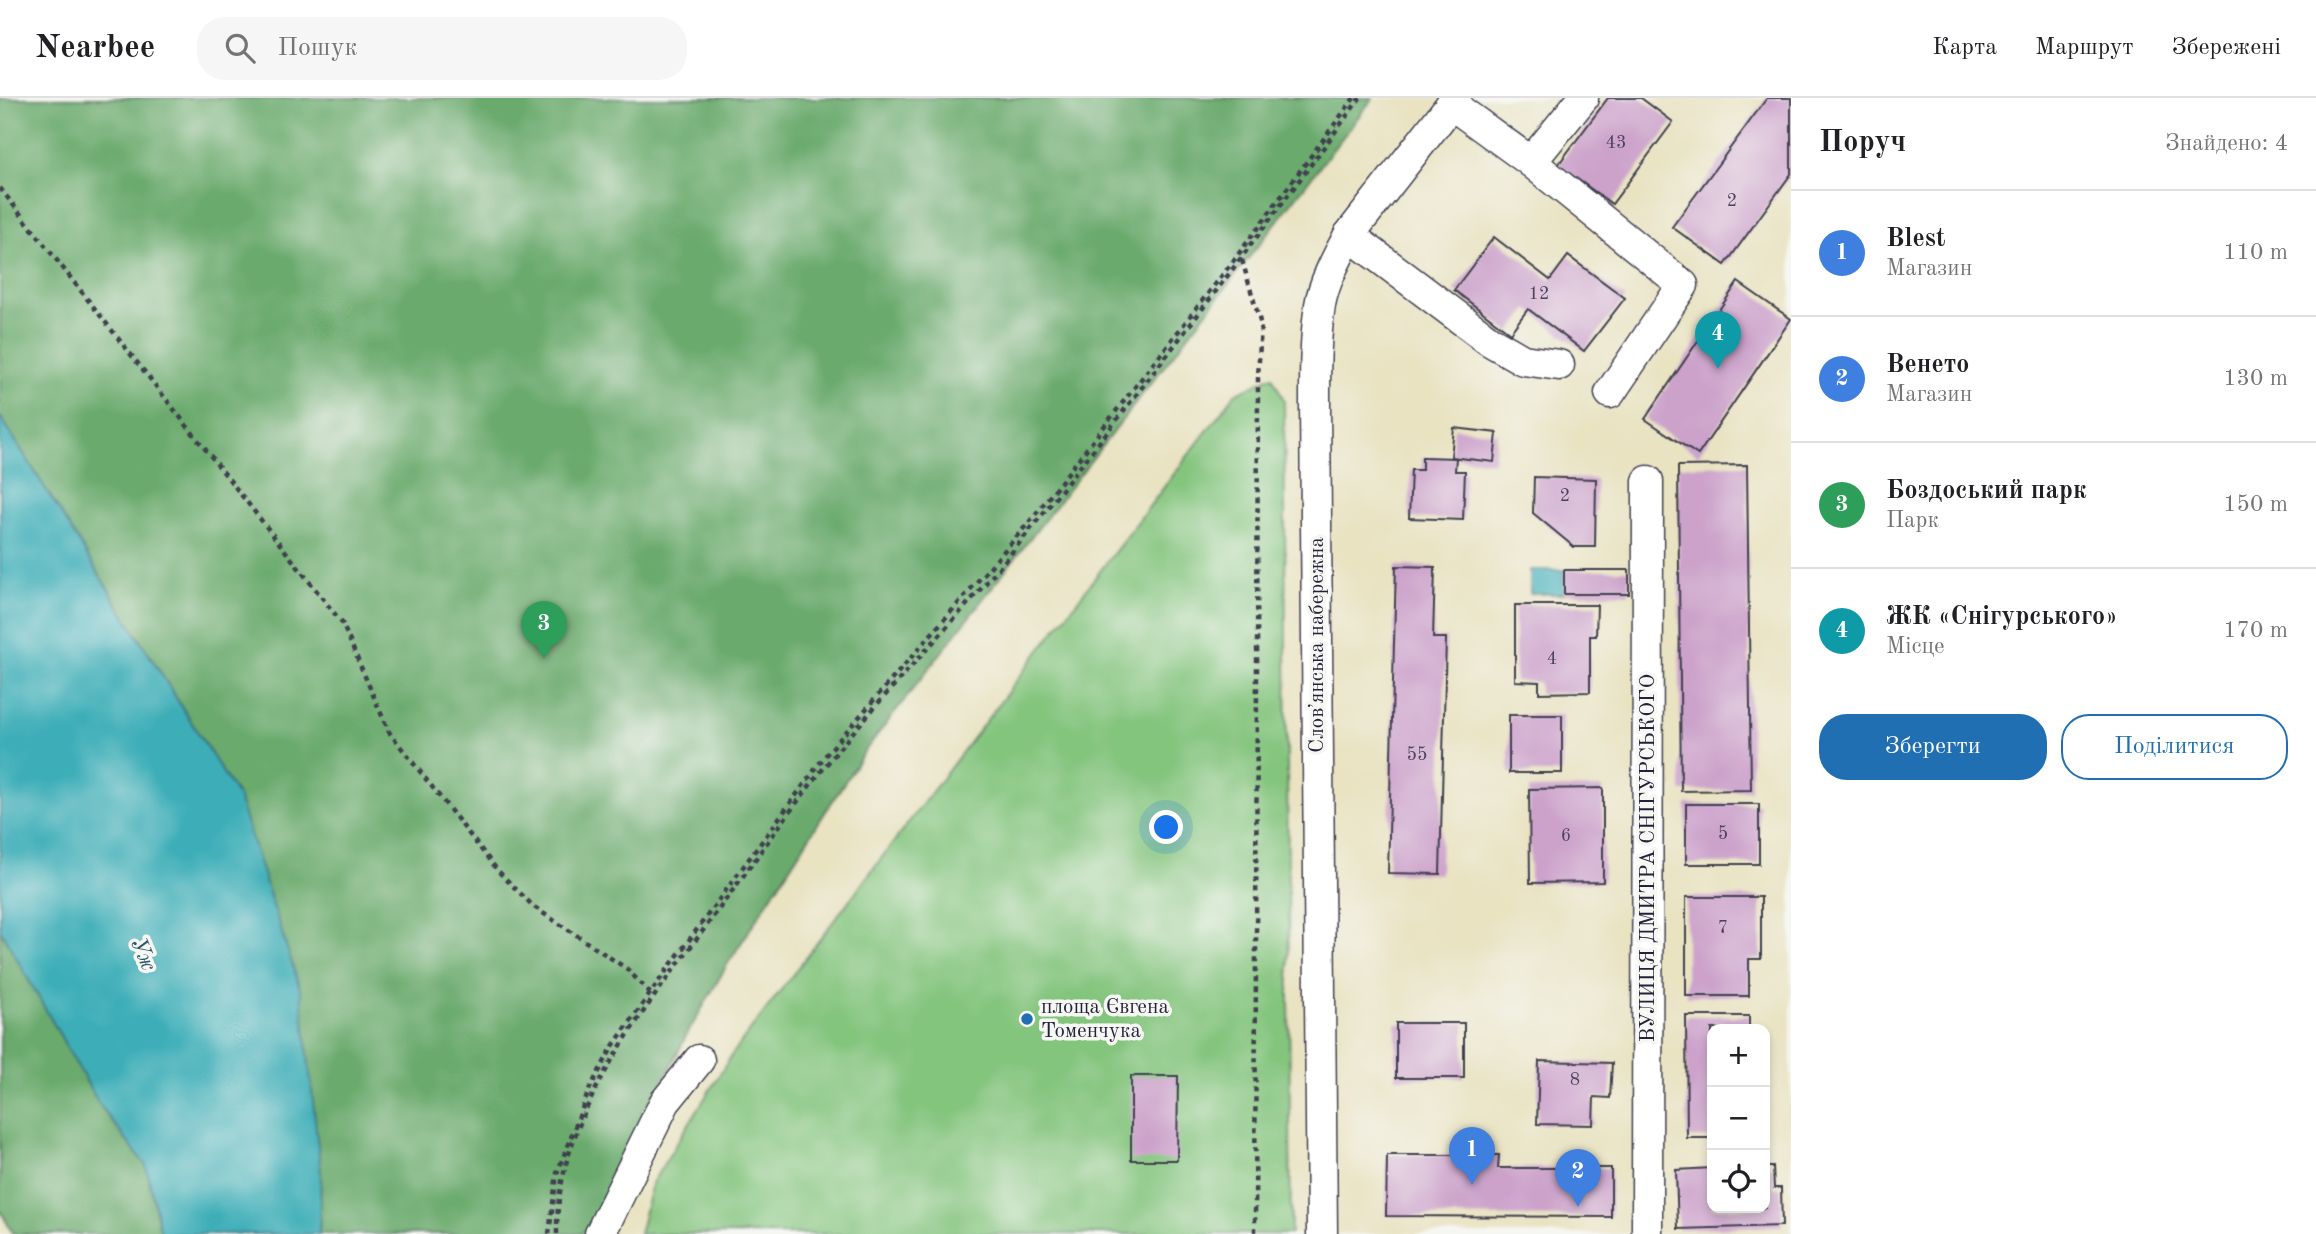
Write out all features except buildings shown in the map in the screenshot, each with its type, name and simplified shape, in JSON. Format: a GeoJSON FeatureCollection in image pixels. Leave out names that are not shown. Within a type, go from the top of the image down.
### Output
{"type":"FeatureCollection","features":[{"type":"Feature","properties":{"kind":"street"},"geometry":{"type":"LineString","coordinates":[[1531,162],[1583,98]]}},
{"type":"Feature","properties":{"kind":"street"},"geometry":{"type":"LineString","coordinates":[[1453,101],[1683,285],[1610,393]]}},
{"type":"Feature","properties":{"kind":"street","name":"Словʼянська набережна"},"geometry":{"type":"LineString","coordinates":[[1322,1234],[1315,355],[1320,302],[1349,235],[1453,101]]}},
{"type":"Feature","properties":{"kind":"street"},"geometry":{"type":"LineString","coordinates":[[1349,235],[1490,341],[1523,360],[1559,365]]}},
{"type":"Feature","properties":{"kind":"street","name":"ВУЛИЦЯ ДМИТРА СНІГУРСЬКОГО"},"geometry":{"type":"LineString","coordinates":[[1647,1234],[1648,481]]}},
{"type":"Feature","properties":{"kind":"street"},"geometry":{"type":"LineString","coordinates":[[600,1234],[665,1102],[699,1060]]}},
{"type":"Feature","properties":{"kind":"path"},"geometry":{"type":"LineString","coordinates":[[557,1234],[556,1208],[568,1156],[594,1093],[652,995],[825,756],[1031,520],[1234,260],[1354,98]]}},
{"type":"Feature","properties":{"kind":"path"},"geometry":{"type":"LineString","coordinates":[[549,1234],[557,1173],[585,1101],[613,1046],[831,759],[1018,544],[1242,259],[1360,98]]}},
{"type":"Feature","properties":{"kind":"path"},"geometry":{"type":"LineString","coordinates":[[0,188],[342,623],[389,732],[498,871],[534,906],[627,969],[652,995]]}},
{"type":"Feature","properties":{"kind":"path"},"geometry":{"type":"LineString","coordinates":[[1242,259],[1261,326],[1257,405],[1255,1234]]}},
{"type":"Feature","properties":{"kind":"green space"},"geometry":{"type":"Polygon","coordinates":[[[0,98],[1373,98],[864,752],[727,965],[685,1038],[596,1220],[581,1234],[319,1234],[321,1173],[238,797],[0,416],[0,98]]]}},
{"type":"Feature","properties":{"kind":"green space"},"geometry":{"type":"Polygon","coordinates":[[[1272,376],[1284,400],[1291,1234],[639,1234],[652,1183],[733,1053],[1235,394],[1272,376]]]}},
{"type":"Feature","properties":{"kind":"green space"},"geometry":{"type":"Polygon","coordinates":[[[0,929],[99,1104],[146,1166],[161,1234],[13,1234],[0,1210],[0,929]]]}},
{"type":"Feature","properties":{"kind":"water","name":"Уж"},"geometry":{"type":"Polygon","coordinates":[[[0,416],[238,797],[301,992],[321,1173],[319,1234],[161,1234],[146,1166],[99,1104],[0,929],[0,416]]]}},
{"type":"Feature","properties":{"kind":"water"},"geometry":{"type":"Polygon","coordinates":[[[1530,570],[1564,570],[1564,594],[1530,594],[1530,570]]]}},
{"type":"Feature","properties":{"kind":"place","name":"ЖК «Снігурського»"},"geometry":{"type":"Point","coordinates":[1718,369]}},
{"type":"Feature","properties":{"kind":"place","name":"Боздоський парк"},"geometry":{"type":"Point","coordinates":[544,659]}},
{"type":"Feature","properties":{"kind":"place","name":"площа Євгена Томенчука"},"geometry":{"type":"Point","coordinates":[1027,1019]}},
{"type":"Feature","properties":{"kind":"place","name":"Blest"},"geometry":{"type":"Point","coordinates":[1472,1185]}},
{"type":"Feature","properties":{"kind":"place","name":"Венето"},"geometry":{"type":"Point","coordinates":[1578,1207]}}]}
